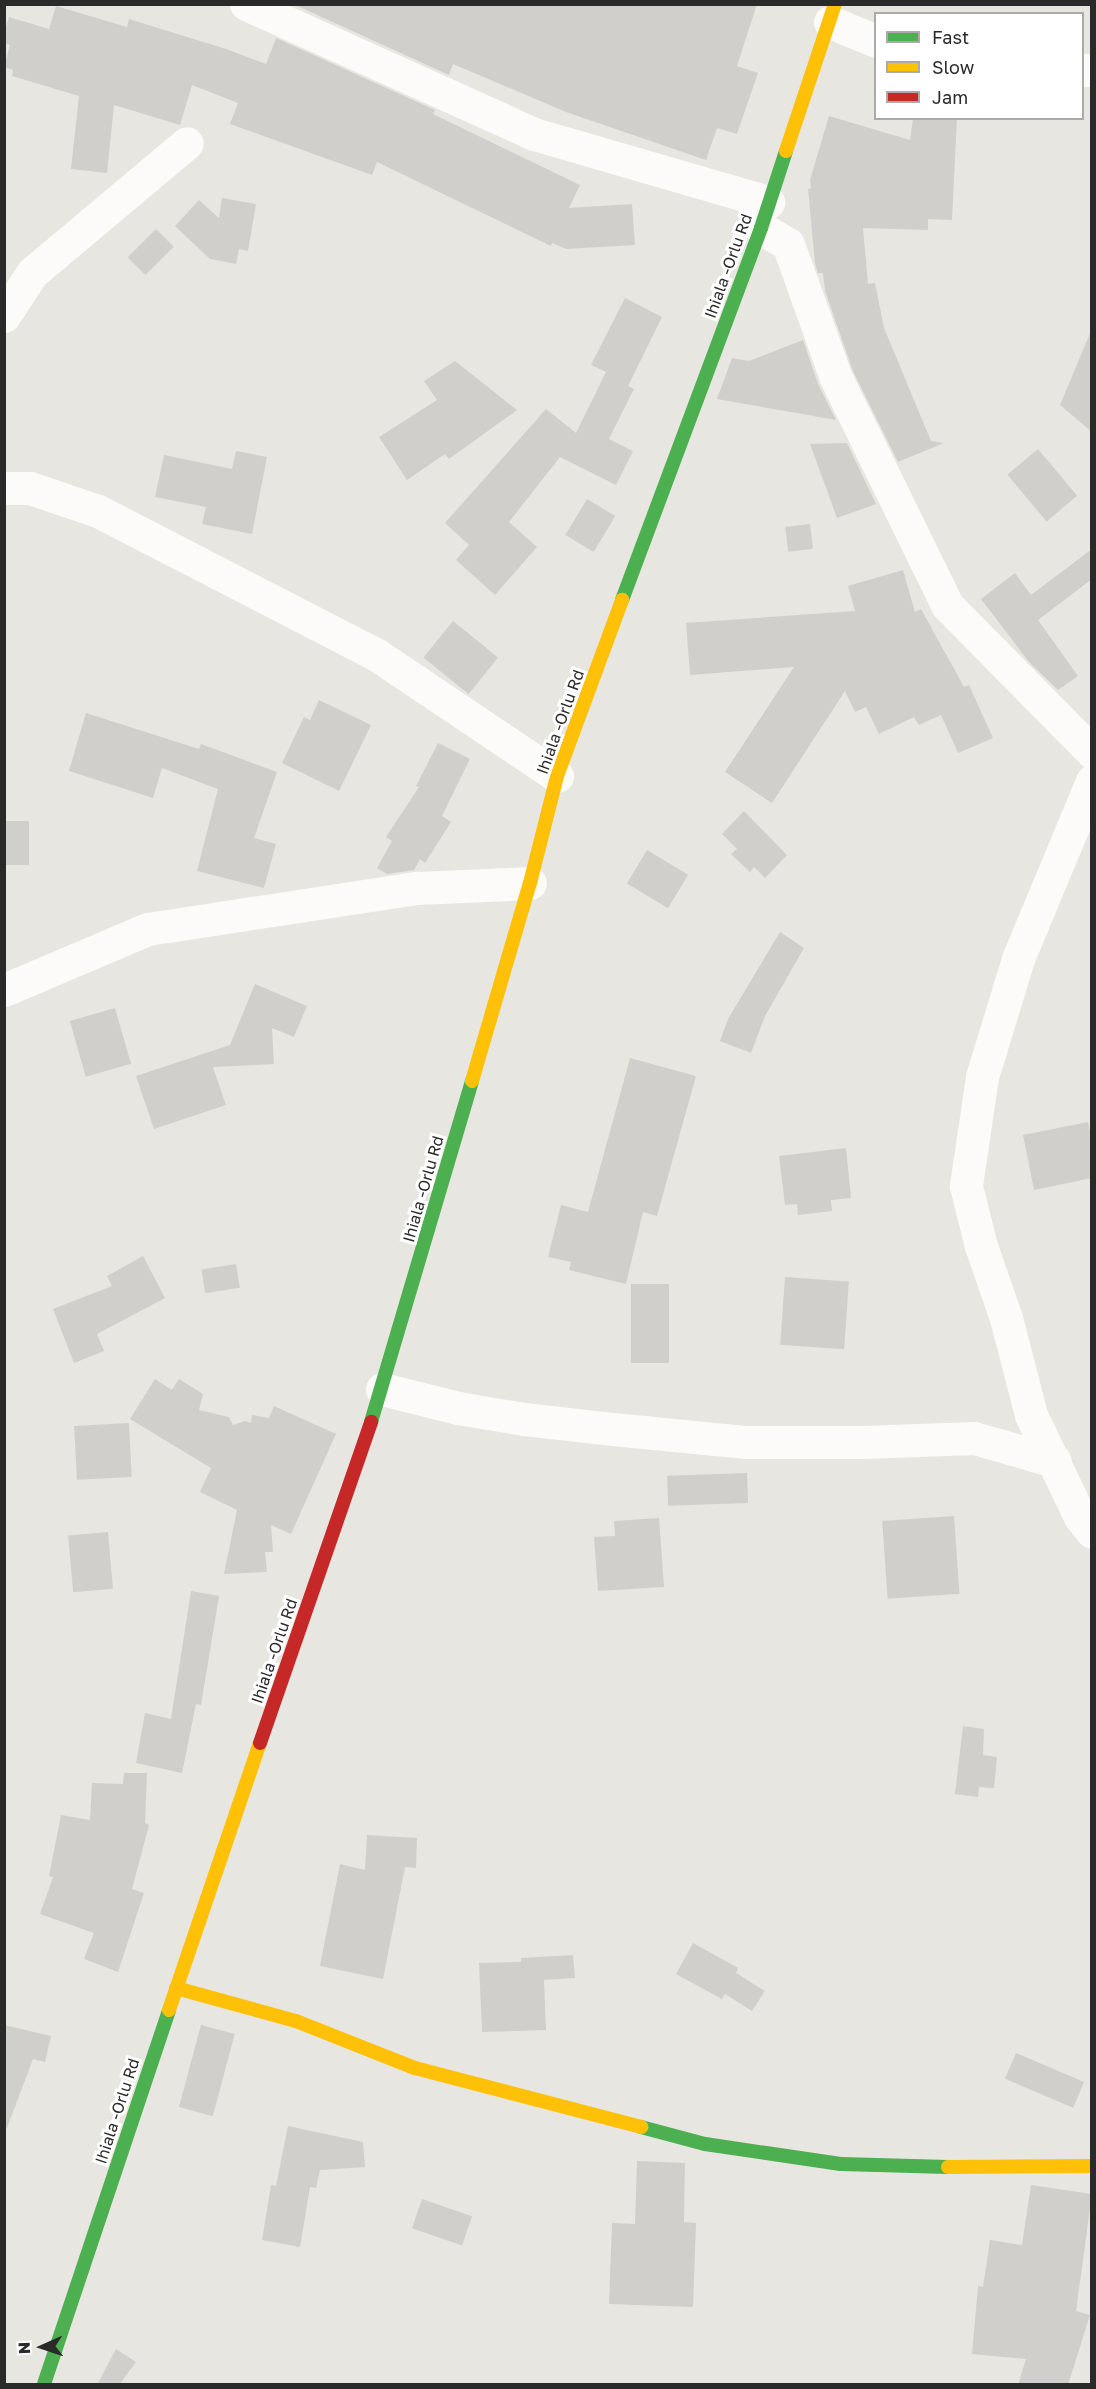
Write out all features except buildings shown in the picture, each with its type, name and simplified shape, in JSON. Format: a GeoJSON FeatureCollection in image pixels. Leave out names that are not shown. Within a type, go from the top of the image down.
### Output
{"type":"FeatureCollection","features":[{"type":"Feature","properties":{"kind":"main road","name":"Ihiala -Orlu Rd"},"geometry":{"type":"LineString","coordinates":[[44,2385],[176,1988],[382,1389],[530,883],[557,776],[764,215],[833,13]]}},
{"type":"Feature","properties":{"kind":"main road"},"geometry":{"type":"LineString","coordinates":[[176,1988],[296,2020],[415,2068],[705,2144],[842,2164],[963,2167],[1092,2166]]}},
{"type":"Feature","properties":{"kind":"street"},"geometry":{"type":"LineString","coordinates":[[246,4],[534,134],[764,215],[788,244],[836,378],[947,605],[1092,752]]}},
{"type":"Feature","properties":{"kind":"street"},"geometry":{"type":"LineString","coordinates":[[833,13],[874,40]]}},
{"type":"Feature","properties":{"kind":"street"},"geometry":{"type":"LineString","coordinates":[[4,316],[32,273],[187,143]]}},
{"type":"Feature","properties":{"kind":"street"},"geometry":{"type":"LineString","coordinates":[[4,488],[30,488],[98,511],[366,650],[557,776]]}},
{"type":"Feature","properties":{"kind":"street"},"geometry":{"type":"LineString","coordinates":[[1092,781],[1018,959],[982,1077],[966,1186],[981,1246],[1006,1318],[1032,1415],[1080,1517],[1092,1532]]}},
{"type":"Feature","properties":{"kind":"street"},"geometry":{"type":"LineString","coordinates":[[4,990],[148,929],[417,888],[530,883]]}},
{"type":"Feature","properties":{"kind":"street"},"geometry":{"type":"LineString","coordinates":[[382,1389],[458,1408],[524,1419],[613,1429],[746,1442],[863,1442],[974,1438],[1055,1461]]}},
{"type":"Feature","properties":{"kind":"traffic: fast"},"geometry":{"type":"LineString","coordinates":[[622,600],[761,228],[786,151]]}},
{"type":"Feature","properties":{"kind":"traffic: fast"},"geometry":{"type":"LineString","coordinates":[[371,1422],[472,1081]]}},
{"type":"Feature","properties":{"kind":"traffic: fast"},"geometry":{"type":"LineString","coordinates":[[44,2384],[169,2010]]}},
{"type":"Feature","properties":{"kind":"traffic: fast"},"geometry":{"type":"LineString","coordinates":[[641,2127],[705,2144],[841,2164],[948,2167]]}},
{"type":"Feature","properties":{"kind":"traffic: slow"},"geometry":{"type":"LineString","coordinates":[[786,151],[835,4]]}},
{"type":"Feature","properties":{"kind":"traffic: slow"},"geometry":{"type":"LineString","coordinates":[[472,1081],[530,883],[557,776],[622,600]]}},
{"type":"Feature","properties":{"kind":"traffic: slow"},"geometry":{"type":"LineString","coordinates":[[169,2010],[260,1743]]}},
{"type":"Feature","properties":{"kind":"traffic: slow"},"geometry":{"type":"LineString","coordinates":[[176,1988],[296,2021],[415,2068],[641,2127]]}},
{"type":"Feature","properties":{"kind":"traffic: slow"},"geometry":{"type":"LineString","coordinates":[[948,2167],[1092,2166]]}},
{"type":"Feature","properties":{"kind":"traffic: jam"},"geometry":{"type":"LineString","coordinates":[[260,1743],[371,1422]]}}]}
